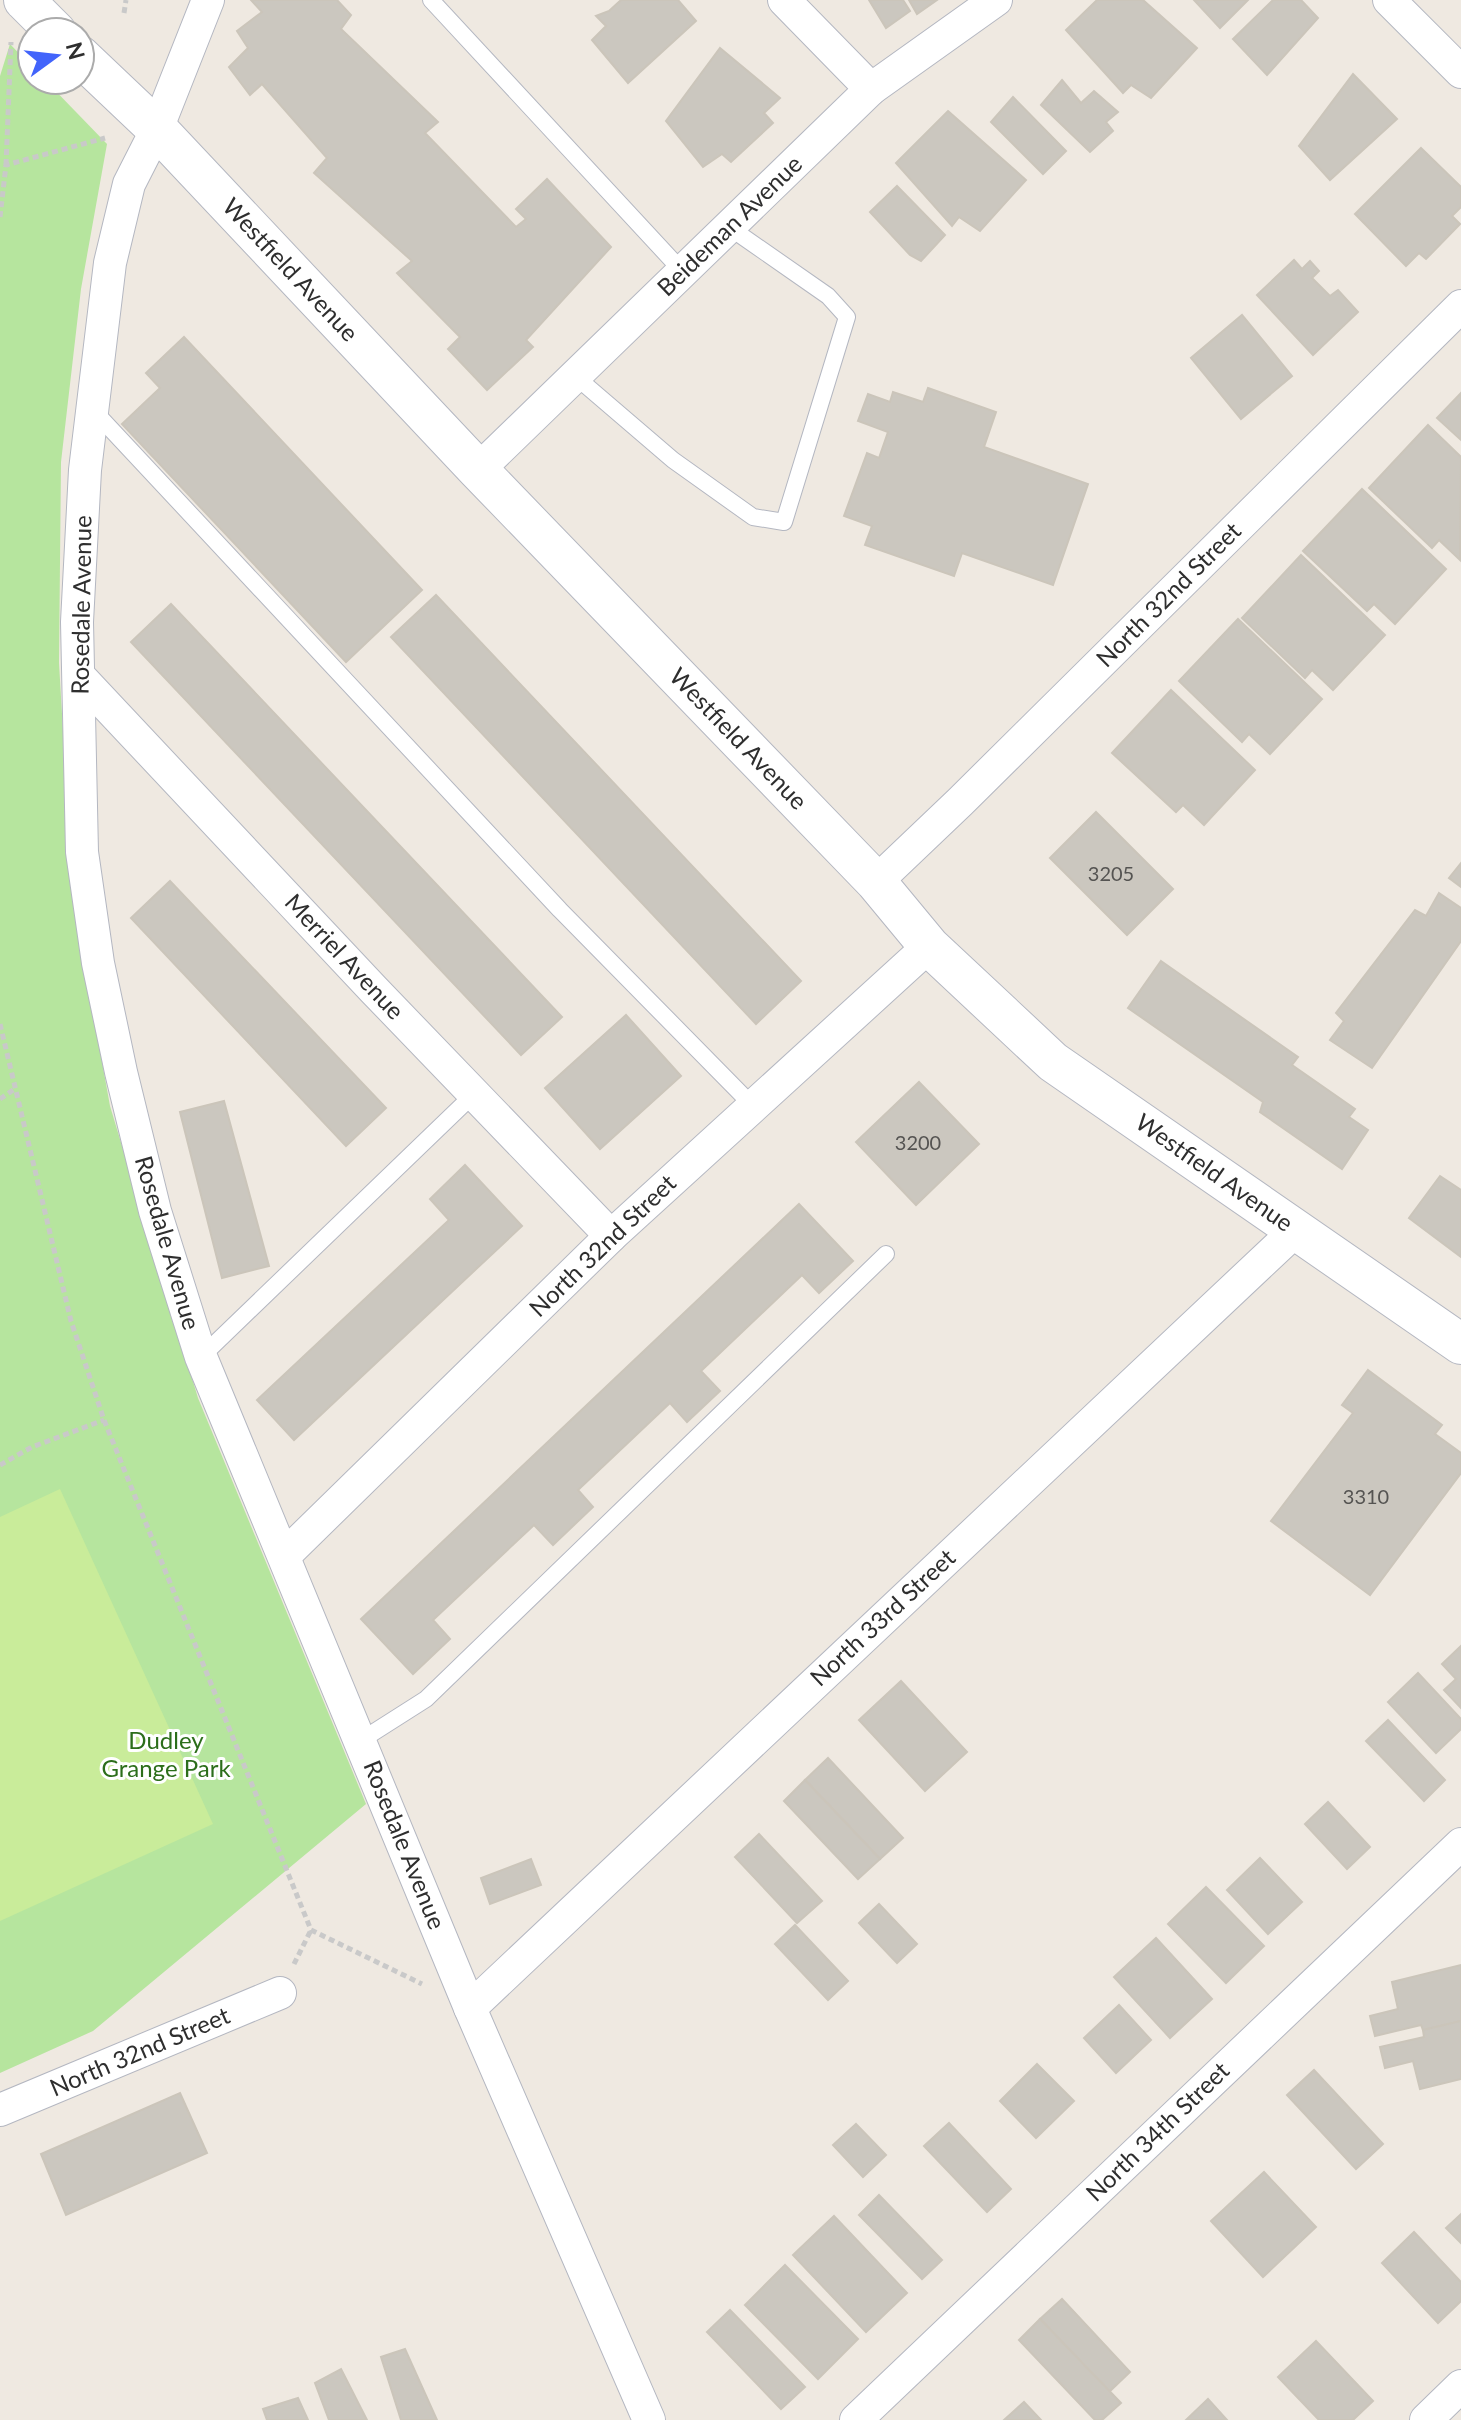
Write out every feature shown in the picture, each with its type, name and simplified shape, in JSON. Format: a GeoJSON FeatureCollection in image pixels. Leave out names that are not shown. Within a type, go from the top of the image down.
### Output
{"type":"FeatureCollection","features":[{"type":"Feature","properties":{"kind":"street"},"geometry":{"type":"LineString","coordinates":[[24,0],[40,16]]}},
{"type":"Feature","properties":{"kind":"street","name":"Rosedale Avenue"},"geometry":{"type":"LineString","coordinates":[[208,0],[157,129],[129,184],[110,263],[85,470],[77,622],[82,852],[98,963],[155,1211],[201,1357],[470,2008],[649,2420]]}},
{"type":"Feature","properties":{"kind":"street"},"geometry":{"type":"LineString","coordinates":[[784,0],[871,89]]}},
{"type":"Feature","properties":{"kind":"street","name":"Beideman Avenue"},"geometry":{"type":"LineString","coordinates":[[478,470],[871,89],[996,0]]}},
{"type":"Feature","properties":{"kind":"street"},"geometry":{"type":"LineString","coordinates":[[1389,0],[1461,72]]}},
{"type":"Feature","properties":{"kind":"street","name":"Westfield Avenue"},"geometry":{"type":"LineString","coordinates":[[96,71],[157,129],[478,470],[876,882],[929,946],[1053,1062],[1461,1344]]}},
{"type":"Feature","properties":{"kind":"street","name":"North 32nd Street"},"geometry":{"type":"LineString","coordinates":[[876,882],[1461,306]]}},
{"type":"Feature","properties":{"kind":"street","name":"Merriel Avenue"},"geometry":{"type":"LineString","coordinates":[[79,676],[611,1236]]}},
{"type":"Feature","properties":{"kind":"street","name":"North 32nd Street"},"geometry":{"type":"LineString","coordinates":[[285,1555],[611,1236],[929,946]]}},
{"type":"Feature","properties":{"kind":"street","name":"North 33rd Street"},"geometry":{"type":"LineString","coordinates":[[470,2008],[1296,1230]]}},
{"type":"Feature","properties":{"kind":"street","name":"North 34th Street"},"geometry":{"type":"LineString","coordinates":[[856,2420],[1461,1844]]}},
{"type":"Feature","properties":{"kind":"street","name":"North 32nd Street"},"geometry":{"type":"LineString","coordinates":[[0,2110],[280,1993]]}},
{"type":"Feature","properties":{"kind":"street"},"geometry":{"type":"LineString","coordinates":[[1426,2420],[1461,2386]]}},
{"type":"Feature","properties":{"kind":"lane"},"geometry":{"type":"LineString","coordinates":[[431,0],[683,272]]}},
{"type":"Feature","properties":{"kind":"lane"},"geometry":{"type":"LineString","coordinates":[[575,376],[673,460],[753,517],[784,522],[847,317],[828,296],[729,227]]}},
{"type":"Feature","properties":{"kind":"lane"},"geometry":{"type":"LineString","coordinates":[[93,410],[560,910],[753,1106]]}},
{"type":"Feature","properties":{"kind":"lane"},"geometry":{"type":"LineString","coordinates":[[201,1357],[474,1094]]}},
{"type":"Feature","properties":{"kind":"lane"},"geometry":{"type":"LineString","coordinates":[[360,1741],[426,1699],[886,1254]]}},
{"type":"Feature","properties":{"kind":"path"},"geometry":{"type":"LineString","coordinates":[[124,13],[126,0]]}},
{"type":"Feature","properties":{"kind":"path"},"geometry":{"type":"LineString","coordinates":[[0,217],[6,165],[11,40]]}},
{"type":"Feature","properties":{"kind":"path"},"geometry":{"type":"LineString","coordinates":[[6,165],[105,138]]}},
{"type":"Feature","properties":{"kind":"path"},"geometry":{"type":"LineString","coordinates":[[0,1024],[71,1321],[104,1420],[311,1930],[470,2008]]}},
{"type":"Feature","properties":{"kind":"path"},"geometry":{"type":"LineString","coordinates":[[0,1099],[16,1088]]}},
{"type":"Feature","properties":{"kind":"path"},"geometry":{"type":"LineString","coordinates":[[0,1465],[32,1447],[104,1420]]}},
{"type":"Feature","properties":{"kind":"green space","name":"Dudley Grange Park"},"geometry":{"type":"Polygon","coordinates":[[[10,44],[16,50],[16,96],[60,96],[107,144],[81,289],[61,462],[59,663],[73,900],[110,1106],[198,1398],[366,1804],[93,2031],[0,2073],[0,76],[10,44]]]}},
{"type":"Feature","properties":{"kind":"green space"},"geometry":{"type":"Polygon","coordinates":[[[60,1489],[213,1824],[0,1921],[0,1517],[60,1489]]]}},
{"type":"Feature","properties":{"kind":"building"},"geometry":{"type":"Polygon","coordinates":[[[251,0],[337,0],[351,15],[341,29],[438,122],[425,133],[516,227],[526,219],[516,209],[547,179],[611,247],[526,340],[533,347],[487,390],[448,349],[460,337],[397,273],[412,261],[314,173],[327,158],[262,84],[250,95],[229,67],[248,48],[237,31],[262,12],[251,0]]]}},
{"type":"Feature","properties":{"kind":"building"},"geometry":{"type":"Polygon","coordinates":[[[621,0],[678,0],[696,21],[628,83],[592,40],[606,26],[596,16],[609,11],[621,0]]]}},
{"type":"Feature","properties":{"kind":"building"},"geometry":{"type":"Polygon","coordinates":[[[869,0],[903,0],[910,11],[886,28],[869,0]]]}},
{"type":"Feature","properties":{"kind":"building"},"geometry":{"type":"Polygon","coordinates":[[[909,0],[937,0],[917,14],[909,0]]]}},
{"type":"Feature","properties":{"kind":"building"},"geometry":{"type":"Polygon","coordinates":[[[1097,0],[1143,0],[1197,48],[1151,98],[1131,85],[1123,93],[1066,30],[1097,0]]]}},
{"type":"Feature","properties":{"kind":"building"},"geometry":{"type":"Polygon","coordinates":[[[1194,0],[1248,0],[1220,28],[1194,0]]]}},
{"type":"Feature","properties":{"kind":"building"},"geometry":{"type":"Polygon","coordinates":[[[1273,0],[1301,0],[1318,18],[1267,75],[1233,39],[1273,0]]]}},
{"type":"Feature","properties":{"kind":"building"},"geometry":{"type":"Polygon","coordinates":[[[720,48],[780,98],[764,113],[773,123],[731,162],[722,154],[703,167],[666,121],[720,48]]]}},
{"type":"Feature","properties":{"kind":"building"},"geometry":{"type":"Polygon","coordinates":[[[1353,74],[1397,119],[1330,180],[1299,146],[1353,74]]]}},
{"type":"Feature","properties":{"kind":"building"},"geometry":{"type":"Polygon","coordinates":[[[1062,80],[1081,103],[1094,91],[1118,112],[1106,122],[1113,131],[1090,152],[1041,105],[1062,80]]]}},
{"type":"Feature","properties":{"kind":"building"},"geometry":{"type":"Polygon","coordinates":[[[1013,97],[1066,151],[1043,174],[991,122],[1013,97]]]}},
{"type":"Feature","properties":{"kind":"building"},"geometry":{"type":"Polygon","coordinates":[[[948,111],[1026,180],[980,231],[959,217],[952,226],[896,163],[948,111]]]}},
{"type":"Feature","properties":{"kind":"building"},"geometry":{"type":"Polygon","coordinates":[[[1421,148],[1461,187],[1461,207],[1452,216],[1460,224],[1426,259],[1419,253],[1406,266],[1355,214],[1421,148]]]}},
{"type":"Feature","properties":{"kind":"building"},"geometry":{"type":"Polygon","coordinates":[[[897,186],[945,235],[921,261],[910,255],[870,212],[897,186]]]}},
{"type":"Feature","properties":{"kind":"building"},"geometry":{"type":"Polygon","coordinates":[[[1294,260],[1302,269],[1310,261],[1319,271],[1312,278],[1330,296],[1338,290],[1358,312],[1313,355],[1257,295],[1294,260]]]}},
{"type":"Feature","properties":{"kind":"building"},"geometry":{"type":"Polygon","coordinates":[[[1242,315],[1292,376],[1241,419],[1191,358],[1242,315]]]}},
{"type":"Feature","properties":{"kind":"building"},"geometry":{"type":"Polygon","coordinates":[[[184,337],[422,590],[346,662],[122,424],[160,388],[146,373],[184,337]]]}},
{"type":"Feature","properties":{"kind":"building"},"geometry":{"type":"Polygon","coordinates":[[[928,388],[996,412],[984,447],[1088,484],[1053,585],[962,553],[954,576],[865,545],[872,526],[844,516],[867,453],[879,458],[888,432],[858,421],[868,394],[890,402],[893,392],[923,402],[928,388]]]}},
{"type":"Feature","properties":{"kind":"building"},"geometry":{"type":"Polygon","coordinates":[[[1461,393],[1461,440],[1437,418],[1461,393]]]}},
{"type":"Feature","properties":{"kind":"building"},"geometry":{"type":"Polygon","coordinates":[[[1428,425],[1461,457],[1460,560],[1439,540],[1432,548],[1369,488],[1428,425]]]}},
{"type":"Feature","properties":{"kind":"building"},"geometry":{"type":"Polygon","coordinates":[[[1362,489],[1446,569],[1395,624],[1374,604],[1367,611],[1303,551],[1362,489]]]}},
{"type":"Feature","properties":{"kind":"building"},"geometry":{"type":"Polygon","coordinates":[[[1301,555],[1385,635],[1333,690],[1312,670],[1305,678],[1242,618],[1301,555]]]}},
{"type":"Feature","properties":{"kind":"building"},"geometry":{"type":"Polygon","coordinates":[[[436,595],[801,981],[756,1024],[391,637],[436,595]]]}},
{"type":"Feature","properties":{"kind":"building"},"geometry":{"type":"Polygon","coordinates":[[[171,604],[562,1017],[521,1055],[131,642],[171,604]]]}},
{"type":"Feature","properties":{"kind":"building"},"geometry":{"type":"Polygon","coordinates":[[[1238,619],[1322,699],[1270,754],[1249,734],[1242,742],[1179,681],[1238,619]]]}},
{"type":"Feature","properties":{"kind":"building"},"geometry":{"type":"Polygon","coordinates":[[[1171,690],[1255,770],[1204,825],[1183,805],[1176,812],[1112,753],[1171,690]]]}},
{"type":"Feature","properties":{"kind":"building"},"geometry":{"type":"Polygon","coordinates":[[[1096,812],[1173,889],[1127,935],[1050,858],[1096,812]]]}},
{"type":"Feature","properties":{"kind":"building"},"geometry":{"type":"Polygon","coordinates":[[[1461,863],[1461,887],[1449,878],[1461,863]]]}},
{"type":"Feature","properties":{"kind":"building"},"geometry":{"type":"Polygon","coordinates":[[[170,881],[386,1108],[346,1146],[131,918],[170,881]]]}},
{"type":"Feature","properties":{"kind":"building"},"geometry":{"type":"Polygon","coordinates":[[[1439,893],[1461,908],[1461,941],[1372,1068],[1330,1040],[1344,1021],[1336,1013],[1415,910],[1426,916],[1439,893]]]}},
{"type":"Feature","properties":{"kind":"building"},"geometry":{"type":"Polygon","coordinates":[[[1161,961],[1298,1057],[1292,1065],[1355,1109],[1349,1117],[1368,1130],[1342,1169],[1260,1112],[1263,1102],[1128,1008],[1161,961]]]}},
{"type":"Feature","properties":{"kind":"building"},"geometry":{"type":"Polygon","coordinates":[[[626,1015],[681,1076],[600,1149],[545,1088],[626,1015]]]}},
{"type":"Feature","properties":{"kind":"building"},"geometry":{"type":"Polygon","coordinates":[[[919,1082],[979,1144],[916,1205],[856,1142],[919,1082]]]}},
{"type":"Feature","properties":{"kind":"building"},"geometry":{"type":"Polygon","coordinates":[[[224,1101],[269,1266],[222,1278],[180,1112],[224,1101]]]}},
{"type":"Feature","properties":{"kind":"building"},"geometry":{"type":"Polygon","coordinates":[[[465,1165],[522,1226],[294,1440],[257,1400],[449,1220],[430,1199],[465,1165]]]}},
{"type":"Feature","properties":{"kind":"building"},"geometry":{"type":"Polygon","coordinates":[[[1440,1176],[1461,1190],[1461,1257],[1409,1218],[1440,1176]]]}},
{"type":"Feature","properties":{"kind":"building"},"geometry":{"type":"Polygon","coordinates":[[[799,1204],[853,1261],[819,1293],[802,1275],[701,1371],[720,1391],[687,1422],[670,1403],[578,1490],[593,1507],[553,1545],[534,1525],[433,1620],[450,1639],[413,1674],[361,1619],[799,1204]]]}},
{"type":"Feature","properties":{"kind":"building"},"geometry":{"type":"Polygon","coordinates":[[[1368,1370],[1442,1425],[1435,1434],[1461,1453],[1461,1473],[1370,1595],[1271,1521],[1353,1413],[1342,1405],[1368,1370]]]}},
{"type":"Feature","properties":{"kind":"building"},"geometry":{"type":"Polygon","coordinates":[[[1461,1646],[1461,1708],[1444,1690],[1456,1679],[1442,1664],[1461,1646]]]}},
{"type":"Feature","properties":{"kind":"building"},"geometry":{"type":"Polygon","coordinates":[[[1418,1673],[1461,1719],[1461,1729],[1436,1753],[1388,1702],[1418,1673]]]}},
{"type":"Feature","properties":{"kind":"building"},"geometry":{"type":"Polygon","coordinates":[[[901,1681],[967,1752],[925,1791],[859,1720],[901,1681]]]}},
{"type":"Feature","properties":{"kind":"building"},"geometry":{"type":"Polygon","coordinates":[[[1388,1720],[1445,1780],[1424,1801],[1366,1741],[1388,1720]]]}},
{"type":"Feature","properties":{"kind":"building"},"geometry":{"type":"Polygon","coordinates":[[[828,1758],[903,1838],[880,1859],[805,1780],[828,1758]]]}},
{"type":"Feature","properties":{"kind":"building"},"geometry":{"type":"Polygon","coordinates":[[[805,1780],[880,1859],[858,1879],[784,1801],[805,1780]]]}},
{"type":"Feature","properties":{"kind":"building"},"geometry":{"type":"Polygon","coordinates":[[[1328,1802],[1370,1847],[1347,1869],[1305,1824],[1328,1802]]]}},
{"type":"Feature","properties":{"kind":"building"},"geometry":{"type":"Polygon","coordinates":[[[759,1834],[822,1901],[797,1923],[735,1857],[759,1834]]]}},
{"type":"Feature","properties":{"kind":"building"},"geometry":{"type":"Polygon","coordinates":[[[1260,1858],[1302,1902],[1268,1934],[1227,1890],[1260,1858]]]}},
{"type":"Feature","properties":{"kind":"building"},"geometry":{"type":"Polygon","coordinates":[[[531,1859],[541,1885],[490,1904],[481,1878],[531,1859]]]}},
{"type":"Feature","properties":{"kind":"building"},"geometry":{"type":"Polygon","coordinates":[[[1206,1887],[1264,1946],[1226,1983],[1168,1924],[1206,1887]]]}},
{"type":"Feature","properties":{"kind":"building"},"geometry":{"type":"Polygon","coordinates":[[[879,1904],[917,1944],[897,1963],[859,1923],[879,1904]]]}},
{"type":"Feature","properties":{"kind":"building"},"geometry":{"type":"Polygon","coordinates":[[[795,1925],[848,1981],[828,2000],[775,1944],[795,1925]]]}},
{"type":"Feature","properties":{"kind":"building"},"geometry":{"type":"Polygon","coordinates":[[[1156,1938],[1212,1999],[1170,2038],[1114,1977],[1156,1938]]]}},
{"type":"Feature","properties":{"kind":"building"},"geometry":{"type":"Polygon","coordinates":[[[1461,1965],[1461,2021],[1423,2030],[1421,2025],[1375,2036],[1370,2016],[1398,2009],[1392,1982],[1461,1965]]]}},
{"type":"Feature","properties":{"kind":"building"},"geometry":{"type":"Polygon","coordinates":[[[1119,2005],[1151,2040],[1116,2073],[1084,2038],[1119,2005]]]}},
{"type":"Feature","properties":{"kind":"building"},"geometry":{"type":"Polygon","coordinates":[[[1461,2021],[1461,2079],[1420,2089],[1413,2061],[1385,2068],[1380,2047],[1424,2037],[1423,2030],[1461,2021]]]}},
{"type":"Feature","properties":{"kind":"building"},"geometry":{"type":"Polygon","coordinates":[[[1037,2064],[1074,2101],[1036,2138],[1000,2101],[1037,2064]]]}},
{"type":"Feature","properties":{"kind":"building"},"geometry":{"type":"Polygon","coordinates":[[[1314,2070],[1383,2144],[1356,2169],[1287,2095],[1314,2070]]]}},
{"type":"Feature","properties":{"kind":"building"},"geometry":{"type":"Polygon","coordinates":[[[180,2093],[207,2153],[66,2215],[41,2154],[180,2093]]]}},
{"type":"Feature","properties":{"kind":"building"},"geometry":{"type":"Polygon","coordinates":[[[949,2123],[1011,2189],[987,2212],[924,2146],[949,2123]]]}},
{"type":"Feature","properties":{"kind":"building"},"geometry":{"type":"Polygon","coordinates":[[[856,2124],[886,2155],[863,2177],[833,2145],[856,2124]]]}},
{"type":"Feature","properties":{"kind":"building"},"geometry":{"type":"Polygon","coordinates":[[[1264,2172],[1316,2227],[1263,2277],[1211,2221],[1264,2172]]]}},
{"type":"Feature","properties":{"kind":"building"},"geometry":{"type":"Polygon","coordinates":[[[879,2195],[942,2260],[922,2279],[859,2215],[879,2195]]]}},
{"type":"Feature","properties":{"kind":"building"},"geometry":{"type":"Polygon","coordinates":[[[1461,2214],[1461,2243],[1446,2228],[1461,2214]]]}},
{"type":"Feature","properties":{"kind":"building"},"geometry":{"type":"Polygon","coordinates":[[[834,2216],[907,2293],[866,2332],[793,2255],[834,2216]]]}},
{"type":"Feature","properties":{"kind":"building"},"geometry":{"type":"Polygon","coordinates":[[[1414,2232],[1461,2282],[1461,2301],[1438,2323],[1382,2263],[1414,2232]]]}},
{"type":"Feature","properties":{"kind":"building"},"geometry":{"type":"Polygon","coordinates":[[[785,2265],[858,2339],[818,2379],[745,2305],[785,2265]]]}},
{"type":"Feature","properties":{"kind":"building"},"geometry":{"type":"Polygon","coordinates":[[[1062,2299],[1130,2372],[1109,2392],[1040,2319],[1062,2299]]]}},
{"type":"Feature","properties":{"kind":"building"},"geometry":{"type":"Polygon","coordinates":[[[730,2310],[805,2387],[781,2409],[707,2332],[730,2310]]]}},
{"type":"Feature","properties":{"kind":"building"},"geometry":{"type":"Polygon","coordinates":[[[1040,2319],[1121,2403],[1102,2420],[1095,2420],[1019,2340],[1040,2319]]]}},
{"type":"Feature","properties":{"kind":"building"},"geometry":{"type":"Polygon","coordinates":[[[1316,2341],[1373,2401],[1353,2420],[1319,2420],[1278,2377],[1316,2341]]]}},
{"type":"Feature","properties":{"kind":"building"},"geometry":{"type":"Polygon","coordinates":[[[405,2349],[437,2420],[401,2420],[381,2357],[405,2349]]]}},
{"type":"Feature","properties":{"kind":"building"},"geometry":{"type":"Polygon","coordinates":[[[341,2369],[367,2420],[329,2420],[315,2383],[341,2369]]]}},
{"type":"Feature","properties":{"kind":"building"},"geometry":{"type":"Polygon","coordinates":[[[298,2398],[308,2420],[267,2420],[263,2409],[298,2398]]]}},
{"type":"Feature","properties":{"kind":"building"},"geometry":{"type":"Polygon","coordinates":[[[1208,2399],[1227,2420],[1186,2420],[1208,2399]]]}},
{"type":"Feature","properties":{"kind":"building"},"geometry":{"type":"Polygon","coordinates":[[[1024,2402],[1041,2420],[1004,2420],[1024,2402]]]}}]}
